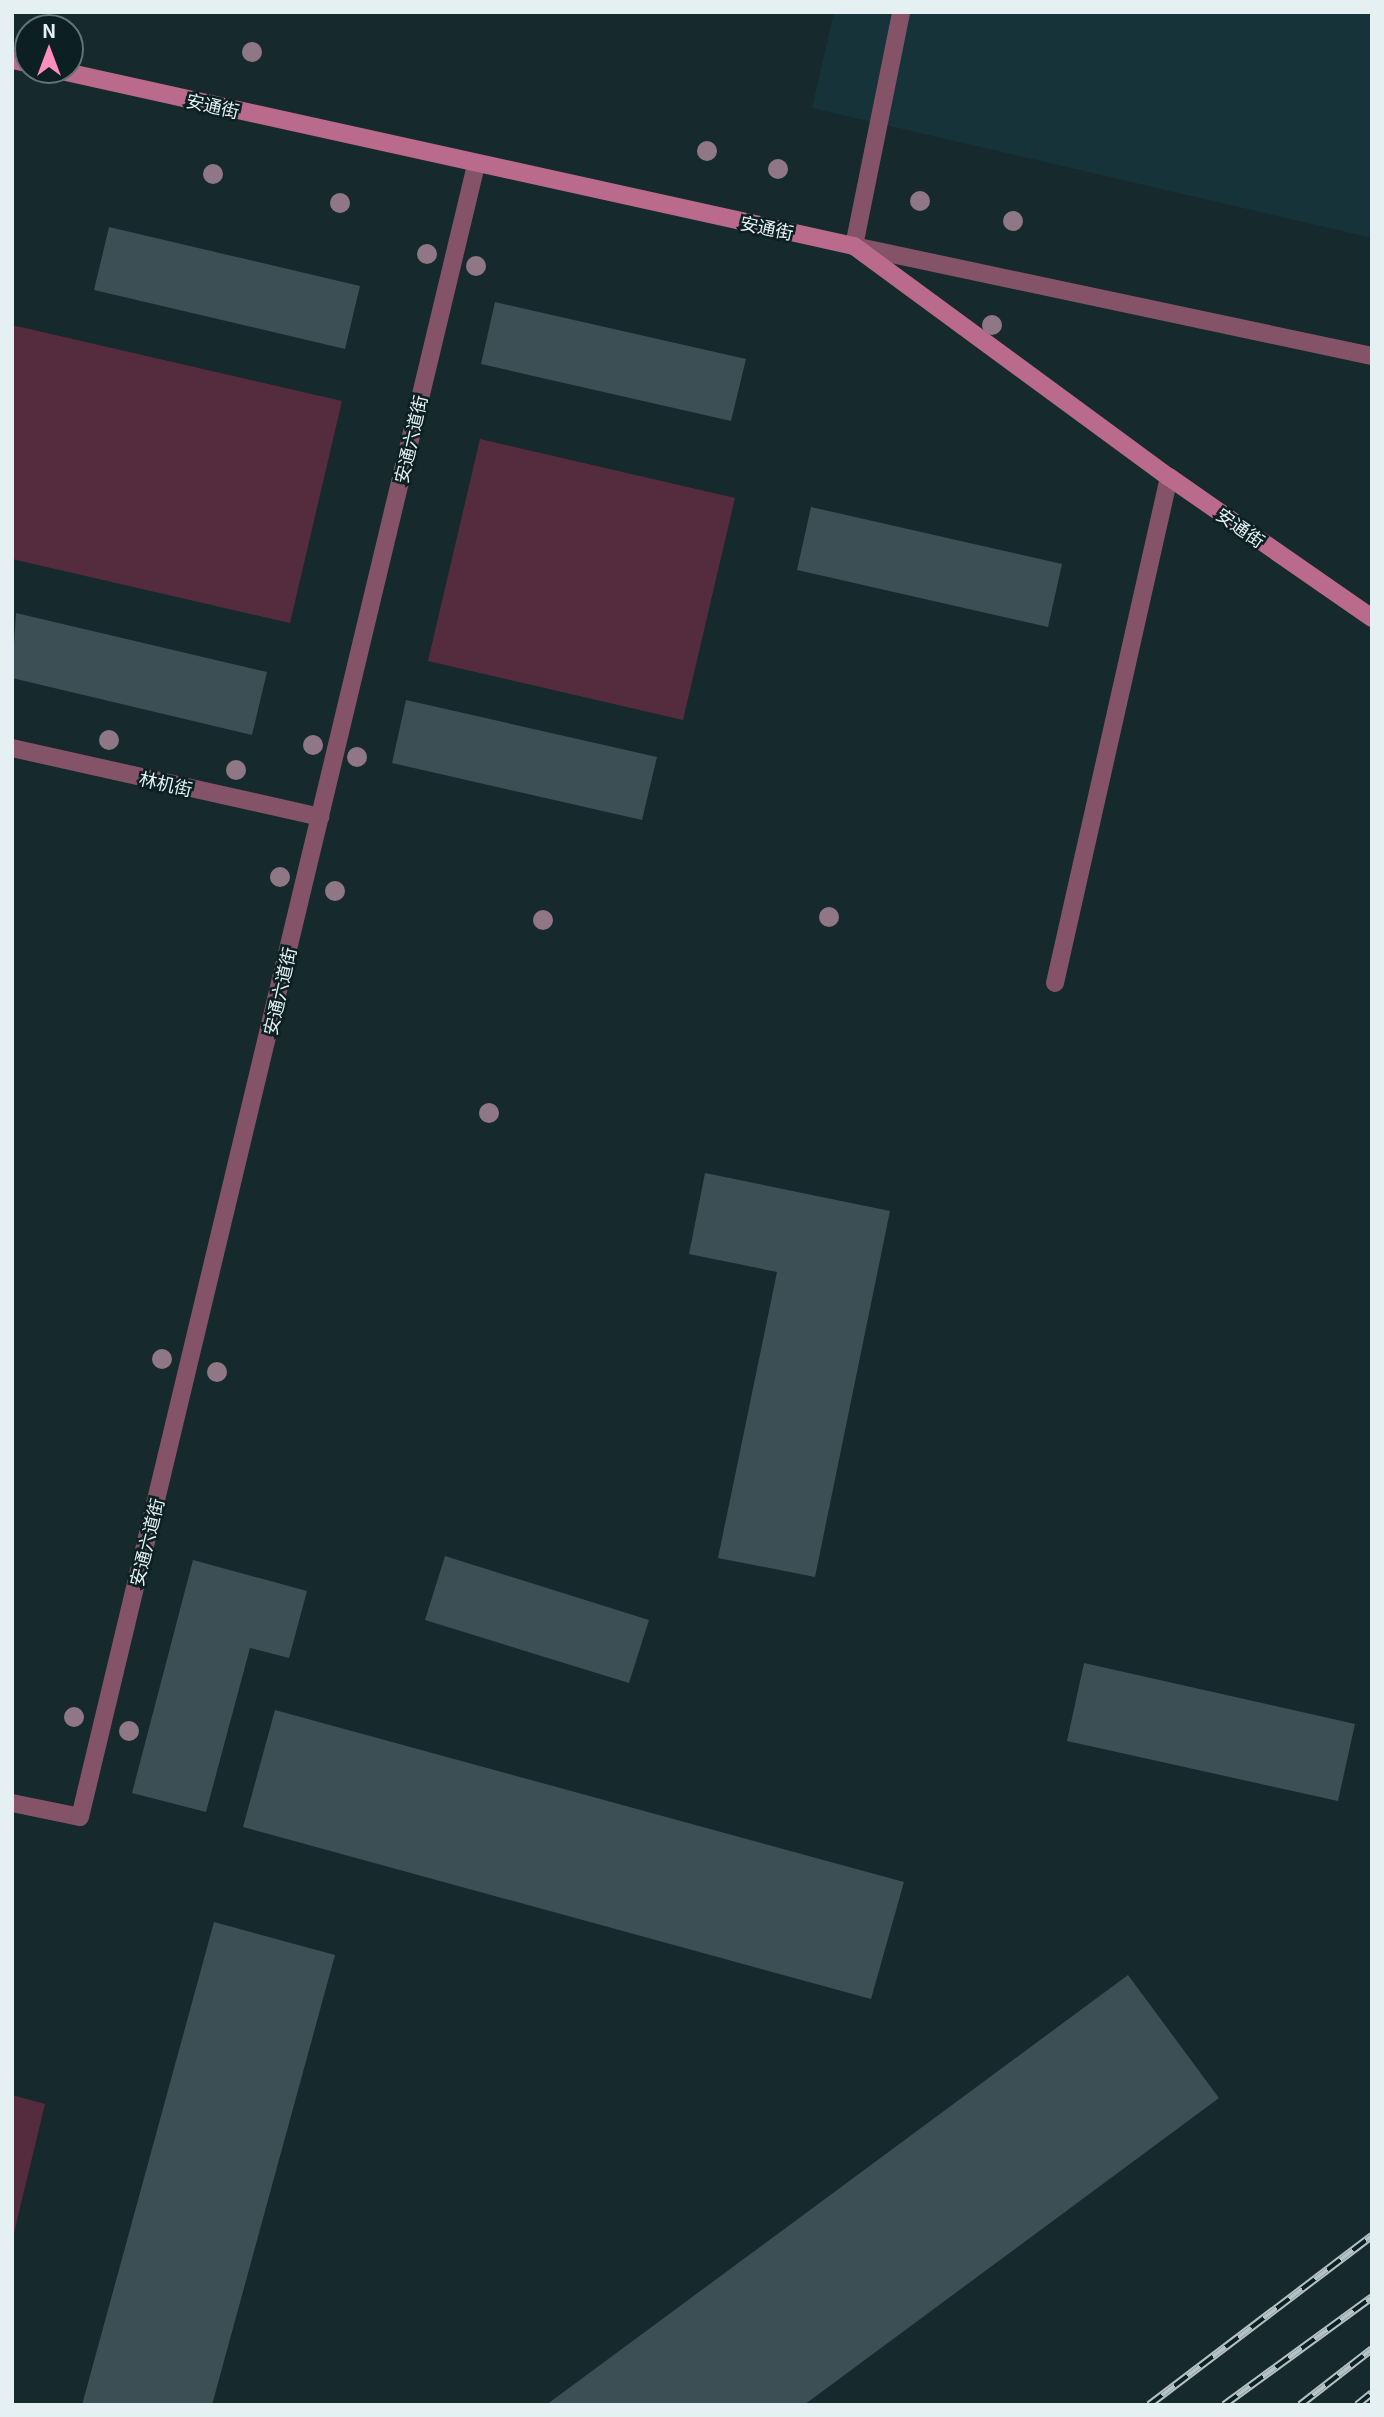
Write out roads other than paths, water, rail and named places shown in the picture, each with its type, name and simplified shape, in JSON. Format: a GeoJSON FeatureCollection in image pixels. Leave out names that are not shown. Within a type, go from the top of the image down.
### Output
{"type":"FeatureCollection","features":[{"type":"Feature","properties":{"kind":"main road","name":"安通街"},"geometry":{"type":"LineString","coordinates":[[84,76],[476,165],[854,246],[1169,477],[1372,618]]}},
{"type":"Feature","properties":{"kind":"street"},"geometry":{"type":"LineString","coordinates":[[901,12],[854,246],[1372,356]]}},
{"type":"Feature","properties":{"kind":"street","name":"安通六道街"},"geometry":{"type":"LineString","coordinates":[[12,1803],[80,1817],[476,165]]}},
{"type":"Feature","properties":{"kind":"street"},"geometry":{"type":"LineString","coordinates":[[1055,984],[1169,477]]}},
{"type":"Feature","properties":{"kind":"street","name":"林机街"},"geometry":{"type":"LineString","coordinates":[[12,748],[320,817]]}},
{"type":"Feature","properties":{"kind":"railway"},"geometry":{"type":"LineString","coordinates":[[1149,2405],[1372,2236]]}},
{"type":"Feature","properties":{"kind":"railway"},"geometry":{"type":"LineString","coordinates":[[1224,2405],[1372,2297]]}},
{"type":"Feature","properties":{"kind":"railway"},"geometry":{"type":"LineString","coordinates":[[1300,2405],[1372,2349]]}},
{"type":"Feature","properties":{"kind":"railway"},"geometry":{"type":"LineString","coordinates":[[1357,2405],[1372,2393]]}}]}
